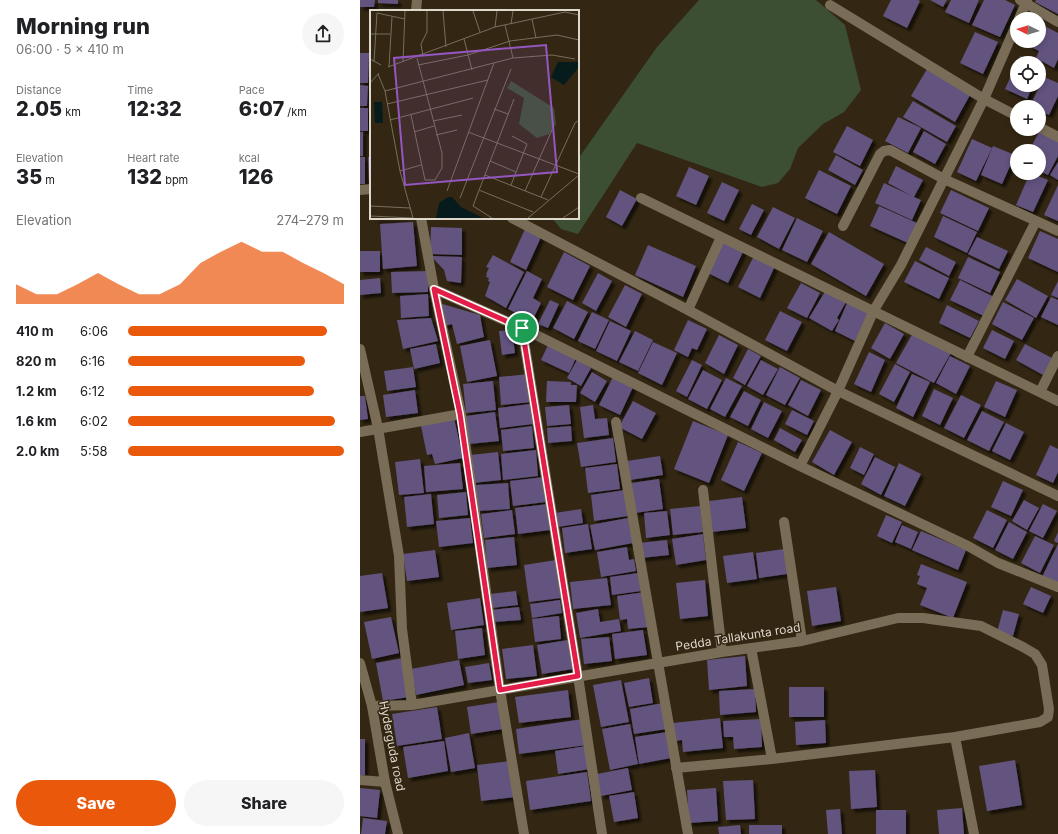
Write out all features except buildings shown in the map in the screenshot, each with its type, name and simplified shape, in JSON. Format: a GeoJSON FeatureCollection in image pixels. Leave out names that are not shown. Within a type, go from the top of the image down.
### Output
{"type":"FeatureCollection","features":[{"type":"Feature","properties":{"kind":"street"},"geometry":{"type":"LineString","coordinates":[[416,10],[417,0]]}},
{"type":"Feature","properties":{"kind":"street"},"geometry":{"type":"LineString","coordinates":[[1020,12],[1024,1],[1058,22]]}},
{"type":"Feature","properties":{"kind":"street"},"geometry":{"type":"LineString","coordinates":[[830,5],[984,99],[1010,112]]}},
{"type":"Feature","properties":{"kind":"street"},"geometry":{"type":"LineString","coordinates":[[800,466],[838,391],[874,310],[901,265],[984,99],[1010,39]]}},
{"type":"Feature","properties":{"kind":"street"},"geometry":{"type":"LineString","coordinates":[[1046,131],[1058,137]]}},
{"type":"Feature","properties":{"kind":"street"},"geometry":{"type":"LineString","coordinates":[[843,226],[880,154],[884,151],[890,150],[944,179],[1058,231]]}},
{"type":"Feature","properties":{"kind":"street"},"geometry":{"type":"LineString","coordinates":[[360,190],[370,189]]}},
{"type":"Feature","properties":{"kind":"street"},"geometry":{"type":"LineString","coordinates":[[641,198],[874,310],[1058,401]]}},
{"type":"Feature","properties":{"kind":"street"},"geometry":{"type":"LineString","coordinates":[[421,219],[460,414],[500,690],[524,834]]}},
{"type":"Feature","properties":{"kind":"street"},"geometry":{"type":"LineString","coordinates":[[514,219],[688,310],[838,391],[1058,496]]}},
{"type":"Feature","properties":{"kind":"street"},"geometry":{"type":"LineString","coordinates":[[967,357],[1036,220]]}},
{"type":"Feature","properties":{"kind":"street"},"geometry":{"type":"LineString","coordinates":[[688,310],[721,237]]}},
{"type":"Feature","properties":{"kind":"street"},"geometry":{"type":"LineString","coordinates":[[434,289],[522,328],[800,466],[968,546],[998,563],[1058,587]]}},
{"type":"Feature","properties":{"kind":"street"},"geometry":{"type":"LineString","coordinates":[[522,328],[602,834]]}},
{"type":"Feature","properties":{"kind":"street"},"geometry":{"type":"LineString","coordinates":[[360,349],[378,428],[399,556],[402,629],[412,705]]}},
{"type":"Feature","properties":{"kind":"street"},"geometry":{"type":"LineString","coordinates":[[1040,392],[1058,356]]}},
{"type":"Feature","properties":{"kind":"street"},"geometry":{"type":"LineString","coordinates":[[360,432],[460,414]]}},
{"type":"Feature","properties":{"kind":"street"},"geometry":{"type":"LineString","coordinates":[[616,422],[688,834]]}},
{"type":"Feature","properties":{"kind":"street"},"geometry":{"type":"LineString","coordinates":[[703,490],[722,652]]}},
{"type":"Feature","properties":{"kind":"street"},"geometry":{"type":"LineString","coordinates":[[784,522],[802,641]]}},
{"type":"Feature","properties":{"kind":"street","name":"Pedda Tallakunta road"},"geometry":{"type":"LineString","coordinates":[[372,706],[412,705],[722,652],[802,641],[898,618],[923,618],[981,626],[1035,654],[1042,665],[1049,709],[1048,717],[1040,722],[955,737]]}},
{"type":"Feature","properties":{"kind":"street"},"geometry":{"type":"LineString","coordinates":[[751,648],[772,758]]}},
{"type":"Feature","properties":{"kind":"street","name":"Hyderguda road"},"geometry":{"type":"LineString","coordinates":[[361,669],[372,706],[384,782],[398,834]]}},
{"type":"Feature","properties":{"kind":"street"},"geometry":{"type":"LineString","coordinates":[[676,768],[955,737],[974,834]]}},
{"type":"Feature","properties":{"kind":"street"},"geometry":{"type":"LineString","coordinates":[[360,780],[384,782]]}},
{"type":"Feature","properties":{"kind":"green space"},"geometry":{"type":"Polygon","coordinates":[[[699,0],[816,0],[845,25],[861,90],[844,112],[823,124],[798,148],[790,169],[778,183],[762,187],[637,143],[578,234],[561,229],[553,219],[579,219],[579,158],[657,47],[699,0]]]}},
{"type":"Feature","properties":{"kind":"route"},"geometry":{"type":"LineString","coordinates":[[434,289],[522,328],[578,676],[500,690],[460,414],[434,289]]}}]}
